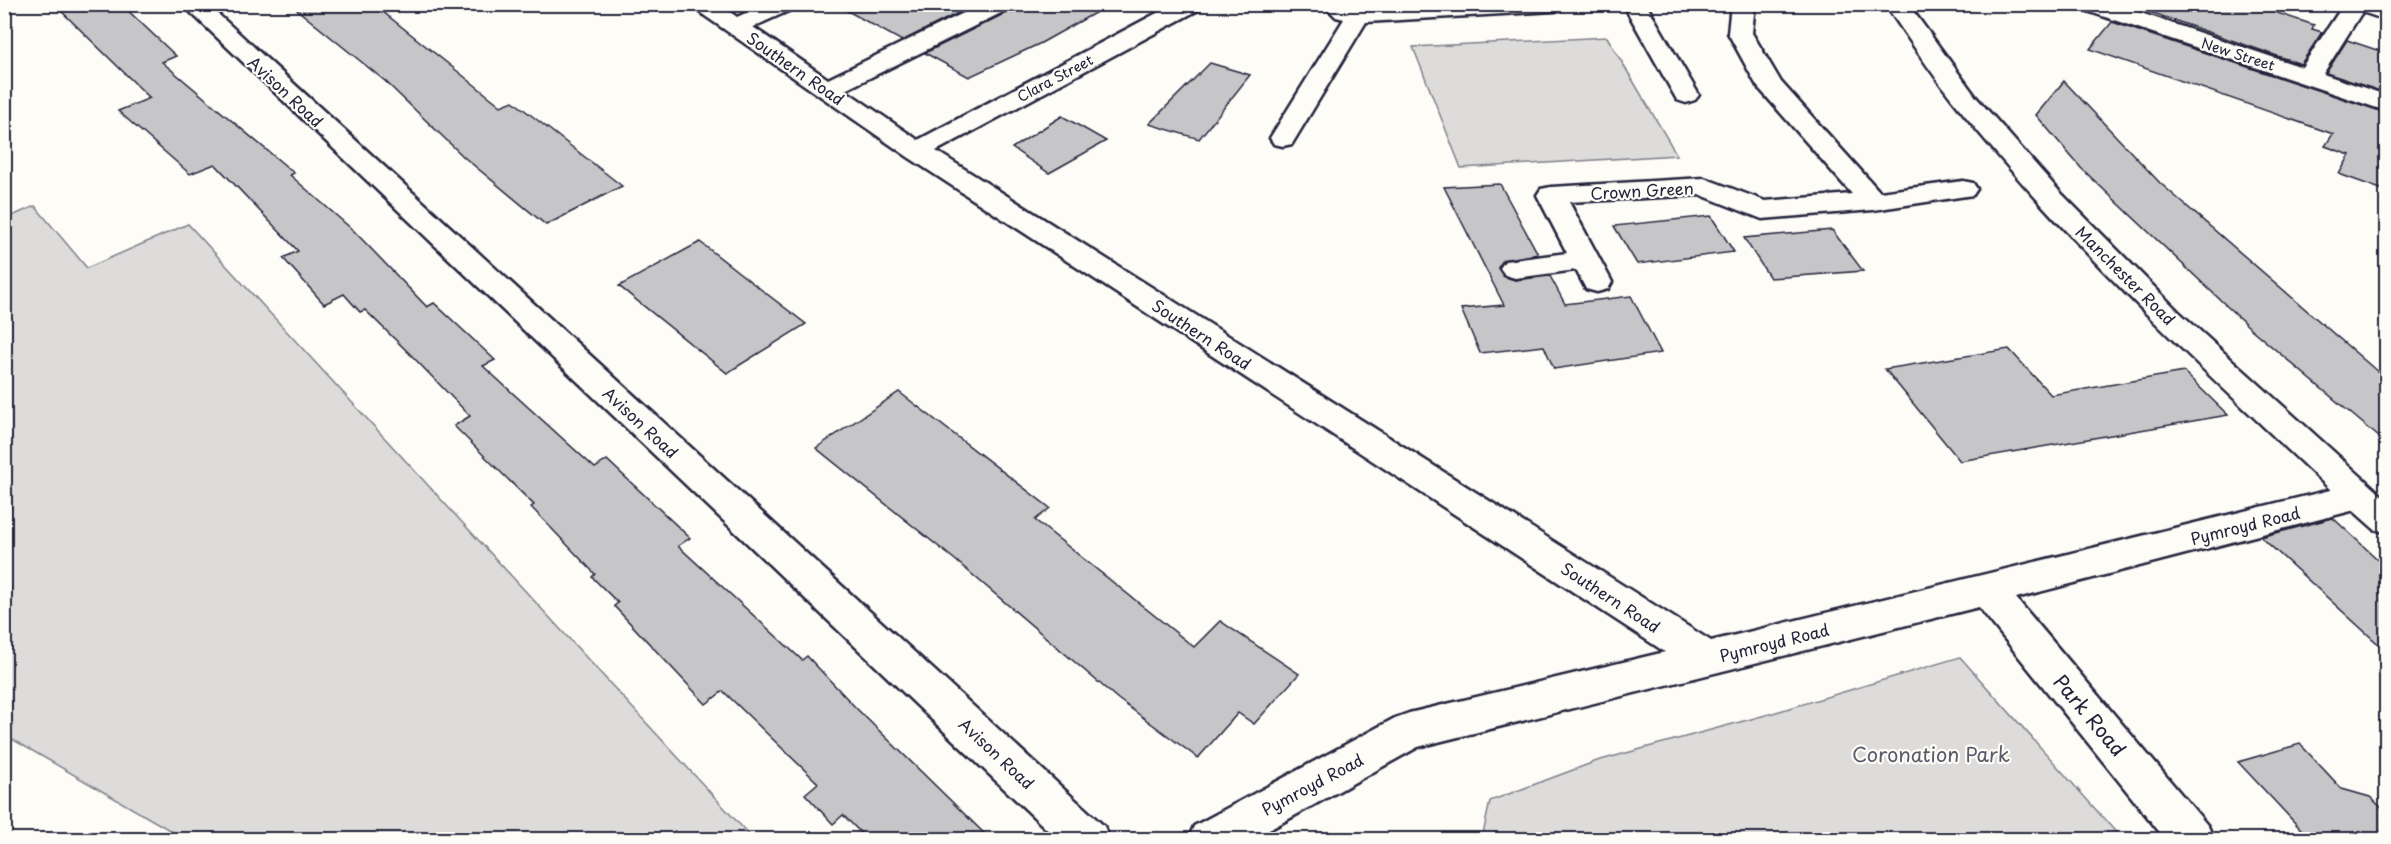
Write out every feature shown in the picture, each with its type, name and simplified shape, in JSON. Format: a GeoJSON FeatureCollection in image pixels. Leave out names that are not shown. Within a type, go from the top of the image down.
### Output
{"type":"FeatureCollection","features":[{"type":"Feature","properties":{"kind":"street","name":"Avison Road"},"geometry":{"type":"LineString","coordinates":[[193,4],[1089,840]]}},
{"type":"Feature","properties":{"kind":"street","name":"Southern Road"},"geometry":{"type":"LineString","coordinates":[[703,4],[917,151],[1706,658]]}},
{"type":"Feature","properties":{"kind":"street"},"geometry":{"type":"LineString","coordinates":[[736,26],[785,4]]}},
{"type":"Feature","properties":{"kind":"street"},"geometry":{"type":"LineString","coordinates":[[827,89],[1001,4]]}},
{"type":"Feature","properties":{"kind":"street","name":"Clara Street"},"geometry":{"type":"LineString","coordinates":[[917,151],[1192,4]]}},
{"type":"Feature","properties":{"kind":"street"},"geometry":{"type":"LineString","coordinates":[[1334,4],[1344,12],[1358,15],[1554,4]]}},
{"type":"Feature","properties":{"kind":"street"},"geometry":{"type":"LineString","coordinates":[[1634,4],[1686,95]]}},
{"type":"Feature","properties":{"kind":"street"},"geometry":{"type":"LineString","coordinates":[[1743,4],[1740,33],[1770,86],[1873,201]]}},
{"type":"Feature","properties":{"kind":"street","name":"Manchester Road"},"geometry":{"type":"LineString","coordinates":[[1896,4],[1967,102],[2050,198],[2168,318],[2373,507]]}},
{"type":"Feature","properties":{"kind":"street","name":"New Street"},"geometry":{"type":"LineString","coordinates":[[2089,4],[2386,103]]}},
{"type":"Feature","properties":{"kind":"street"},"geometry":{"type":"LineString","coordinates":[[2308,77],[2358,4],[2386,13]]}},
{"type":"Feature","properties":{"kind":"street"},"geometry":{"type":"LineString","coordinates":[[1283,138],[1358,15]]}},
{"type":"Feature","properties":{"kind":"street","name":"Crown Green"},"geometry":{"type":"LineString","coordinates":[[1515,268],[1591,271],[1551,195],[1704,186],[1762,210],[1873,201],[1964,189]]}},
{"type":"Feature","properties":{"kind":"street","name":"Pymroyd Road"},"geometry":{"type":"LineString","coordinates":[[1209,840],[1408,731],[1987,590],[2373,507]]}},
{"type":"Feature","properties":{"kind":"street","name":"Park Road"},"geometry":{"type":"LineString","coordinates":[[1987,590],[2193,840]]}},
{"type":"Feature","properties":{"kind":"green space"},"geometry":{"type":"Polygon","coordinates":[[[1607,37],[1677,155],[1461,168],[1413,47],[1607,37]]]}},
{"type":"Feature","properties":{"kind":"green space"},"geometry":{"type":"Polygon","coordinates":[[[35,206],[87,268],[188,224],[753,839],[185,839],[5,735],[5,219],[35,206]]]}},
{"type":"Feature","properties":{"kind":"green space","name":"Coronation Park"},"geometry":{"type":"Polygon","coordinates":[[[1960,657],[2122,839],[1482,839],[1490,801],[1597,761],[1773,713],[1960,657]]]}},
{"type":"Feature","properties":{"kind":"building"},"geometry":{"type":"Polygon","coordinates":[[[54,4],[121,4],[176,56],[162,62],[294,173],[290,175],[354,231],[427,307],[434,303],[495,360],[483,366],[595,468],[607,460],[690,538],[678,546],[802,660],[807,656],[857,709],[991,840],[868,840],[843,815],[833,824],[805,794],[818,783],[723,691],[706,704],[614,606],[618,603],[592,577],[595,574],[531,507],[534,505],[454,426],[470,416],[413,357],[365,310],[360,312],[344,294],[324,304],[283,258],[298,251],[215,164],[190,174],[118,111],[150,98],[54,4]]]}},
{"type":"Feature","properties":{"kind":"building"},"geometry":{"type":"Polygon","coordinates":[[[290,4],[373,4],[501,106],[513,101],[622,186],[546,225],[465,158],[385,81],[290,4]]]}},
{"type":"Feature","properties":{"kind":"building"},"geometry":{"type":"Polygon","coordinates":[[[835,4],[976,4],[902,41],[835,4]]]}},
{"type":"Feature","properties":{"kind":"building"},"geometry":{"type":"Polygon","coordinates":[[[1014,4],[1111,4],[1041,43],[969,77],[925,53],[1010,11],[1014,4]]]}},
{"type":"Feature","properties":{"kind":"building"},"geometry":{"type":"Polygon","coordinates":[[[2127,4],[2250,4],[2314,25],[2312,29],[2322,32],[2301,64],[2127,4]]]}},
{"type":"Feature","properties":{"kind":"building"},"geometry":{"type":"Polygon","coordinates":[[[2112,22],[2386,113],[2386,191],[2339,174],[2350,155],[2325,146],[2333,134],[2090,49],[2112,22]]]}},
{"type":"Feature","properties":{"kind":"building"},"geometry":{"type":"Polygon","coordinates":[[[2347,40],[2386,53],[2386,93],[2326,73],[2347,40]]]}},
{"type":"Feature","properties":{"kind":"building"},"geometry":{"type":"Polygon","coordinates":[[[1210,63],[1250,75],[1199,139],[1149,124],[1210,63]]]}},
{"type":"Feature","properties":{"kind":"building"},"geometry":{"type":"Polygon","coordinates":[[[2064,81],[2160,183],[2386,379],[2386,443],[2251,329],[2081,168],[2036,115],[2064,81]]]}},
{"type":"Feature","properties":{"kind":"building"},"geometry":{"type":"Polygon","coordinates":[[[1062,116],[1106,141],[1049,173],[1012,148],[1062,116]]]}},
{"type":"Feature","properties":{"kind":"building"},"geometry":{"type":"Polygon","coordinates":[[[1500,184],[1538,254],[1503,260],[1498,268],[1503,276],[1515,280],[1550,276],[1565,304],[1631,296],[1661,353],[1554,369],[1544,346],[1480,353],[1461,309],[1504,305],[1444,187],[1500,184]]]}},
{"type":"Feature","properties":{"kind":"building"},"geometry":{"type":"Polygon","coordinates":[[[1711,216],[1734,252],[1637,264],[1614,226],[1711,216]]]}},
{"type":"Feature","properties":{"kind":"building"},"geometry":{"type":"Polygon","coordinates":[[[1832,230],[1863,271],[1770,278],[1744,238],[1832,230]]]}},
{"type":"Feature","properties":{"kind":"building"},"geometry":{"type":"Polygon","coordinates":[[[700,242],[806,324],[727,373],[619,286],[700,242]]]}},
{"type":"Feature","properties":{"kind":"building"},"geometry":{"type":"Polygon","coordinates":[[[2009,349],[2051,395],[2184,372],[2228,415],[1960,461],[1885,369],[2009,349]]]}},
{"type":"Feature","properties":{"kind":"building"},"geometry":{"type":"Polygon","coordinates":[[[899,392],[1050,508],[1035,520],[1194,647],[1220,621],[1299,674],[1254,724],[1238,713],[1198,758],[1118,699],[954,559],[816,448],[899,392]]]}},
{"type":"Feature","properties":{"kind":"building"},"geometry":{"type":"Polygon","coordinates":[[[2333,518],[2386,567],[2386,651],[2261,537],[2333,518]]]}},
{"type":"Feature","properties":{"kind":"building"},"geometry":{"type":"Polygon","coordinates":[[[2300,744],[2342,789],[2370,797],[2386,812],[2380,840],[2311,840],[2238,762],[2300,744]]]}}]}
